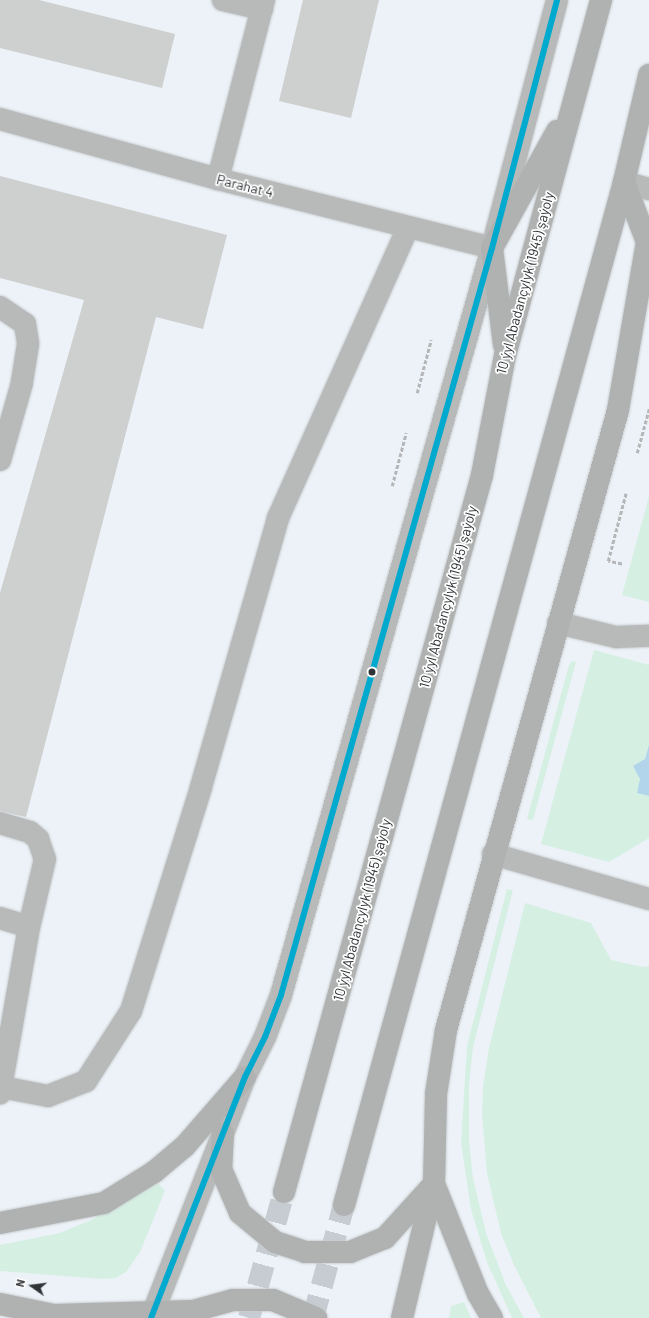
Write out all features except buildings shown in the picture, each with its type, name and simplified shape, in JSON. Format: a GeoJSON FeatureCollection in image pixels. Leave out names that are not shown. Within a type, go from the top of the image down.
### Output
{"type":"FeatureCollection","features":[{"type":"Feature","properties":{"kind":"main road","name":"10 ýyl Abadançylyk (1945) şaýoly"},"geometry":{"type":"LineString","coordinates":[[284,1192],[482,475],[505,356],[602,0]]}},
{"type":"Feature","properties":{"kind":"main road"},"geometry":{"type":"LineString","coordinates":[[344,1205],[624,182],[649,75]]}},
{"type":"Feature","properties":{"kind":"main road"},"geometry":{"type":"LineString","coordinates":[[505,356],[492,248],[573,102]]}},
{"type":"Feature","properties":{"kind":"main road"},"geometry":{"type":"LineString","coordinates":[[402,1318],[434,1184],[436,1094],[446,1030],[493,854],[618,410],[647,242],[624,182]]}},
{"type":"Feature","properties":{"kind":"main road"},"geometry":{"type":"LineString","coordinates":[[0,1223],[104,1203],[154,1172],[185,1146],[245,1077]]}},
{"type":"Feature","properties":{"kind":"main road"},"geometry":{"type":"LineString","coordinates":[[223,1133],[221,1169],[240,1213],[276,1242],[305,1252],[350,1252],[385,1238],[434,1184]]}},
{"type":"Feature","properties":{"kind":"main road"},"geometry":{"type":"LineString","coordinates":[[434,1184],[478,1294],[492,1318]]}},
{"type":"Feature","properties":{"kind":"main road"},"geometry":{"type":"LineString","coordinates":[[0,1304],[54,1315],[189,1315],[233,1300],[273,1300],[316,1318]]}},
{"type":"Feature","properties":{"kind":"street"},"geometry":{"type":"LineString","coordinates":[[218,179],[263,5],[223,0]]}},
{"type":"Feature","properties":{"kind":"street"},"geometry":{"type":"LineString","coordinates":[[152,1315],[245,1077],[265,1037],[281,995],[492,248],[557,0]]}},
{"type":"Feature","properties":{"kind":"street","name":"Parahat 4"},"geometry":{"type":"LineString","coordinates":[[0,119],[218,179],[492,248]]}},
{"type":"Feature","properties":{"kind":"street"},"geometry":{"type":"LineString","coordinates":[[624,182],[649,189]]}},
{"type":"Feature","properties":{"kind":"street"},"geometry":{"type":"LineString","coordinates":[[0,823],[30,832],[38,839],[45,859],[29,927],[1,1090],[48,1096],[86,1081],[131,1011],[201,787],[278,518],[408,228]]}},
{"type":"Feature","properties":{"kind":"street"},"geometry":{"type":"LineString","coordinates":[[0,307],[8,310],[25,324],[28,344],[22,383],[0,460]]}},
{"type":"Feature","properties":{"kind":"street"},"geometry":{"type":"LineString","coordinates":[[558,623],[616,638],[649,636]]}},
{"type":"Feature","properties":{"kind":"street"},"geometry":{"type":"LineString","coordinates":[[493,854],[649,899]]}},
{"type":"Feature","properties":{"kind":"street"},"geometry":{"type":"LineString","coordinates":[[0,918],[29,927]]}},
{"type":"Feature","properties":{"kind":"path"},"geometry":{"type":"LineString","coordinates":[[417,393],[431,340]]}},
{"type":"Feature","properties":{"kind":"path"},"geometry":{"type":"LineString","coordinates":[[637,453],[649,409]]}},
{"type":"Feature","properties":{"kind":"path"},"geometry":{"type":"LineString","coordinates":[[392,486],[406,433]]}},
{"type":"Feature","properties":{"kind":"path"},"geometry":{"type":"LineString","coordinates":[[622,564],[608,560],[626,493]]}},
{"type":"Feature","properties":{"kind":"green space"},"geometry":{"type":"Polygon","coordinates":[[[649,496],[649,602],[622,595],[649,496]]]}},
{"type":"Feature","properties":{"kind":"green space"},"geometry":{"type":"Polygon","coordinates":[[[594,650],[649,665],[649,838],[609,862],[541,844],[594,650]]]}},
{"type":"Feature","properties":{"kind":"green space"},"geometry":{"type":"Polygon","coordinates":[[[572,661],[576,662],[533,820],[527,819],[569,665],[572,661]]]}},
{"type":"Feature","properties":{"kind":"green space"},"geometry":{"type":"Polygon","coordinates":[[[507,889],[513,890],[473,1047],[469,1084],[469,1142],[473,1178],[486,1233],[505,1283],[524,1318],[512,1318],[487,1262],[471,1209],[461,1143],[467,1046],[507,889]]]}},
{"type":"Feature","properties":{"kind":"green space"},"geometry":{"type":"Polygon","coordinates":[[[525,903],[591,923],[611,960],[643,967],[649,966],[649,1318],[541,1318],[514,1265],[501,1233],[487,1173],[482,1114],[483,1086],[489,1048],[525,903]]]}},
{"type":"Feature","properties":{"kind":"green space"},"geometry":{"type":"Polygon","coordinates":[[[158,1183],[165,1191],[140,1252],[126,1272],[116,1278],[102,1279],[0,1271],[0,1245],[60,1233],[91,1220],[158,1183]]]}},
{"type":"Feature","properties":{"kind":"green space"},"geometry":{"type":"Polygon","coordinates":[[[464,1302],[471,1318],[449,1318],[451,1306],[464,1302]]]}},
{"type":"Feature","properties":{"kind":"water"},"geometry":{"type":"Polygon","coordinates":[[[649,745],[649,796],[637,793],[640,779],[633,766],[645,759],[649,745]]]}},
{"type":"Feature","properties":{"kind":"tunnel"},"geometry":{"type":"LineString","coordinates":[[249,1318],[284,1192]]}},
{"type":"Feature","properties":{"kind":"tunnel"},"geometry":{"type":"LineString","coordinates":[[313,1318],[344,1205]]}},
{"type":"Feature","properties":{"kind":"transit line"},"geometry":{"type":"LineString","coordinates":[[151,1318],[245,1077],[265,1037],[281,995],[492,248],[557,0]]}}]}
